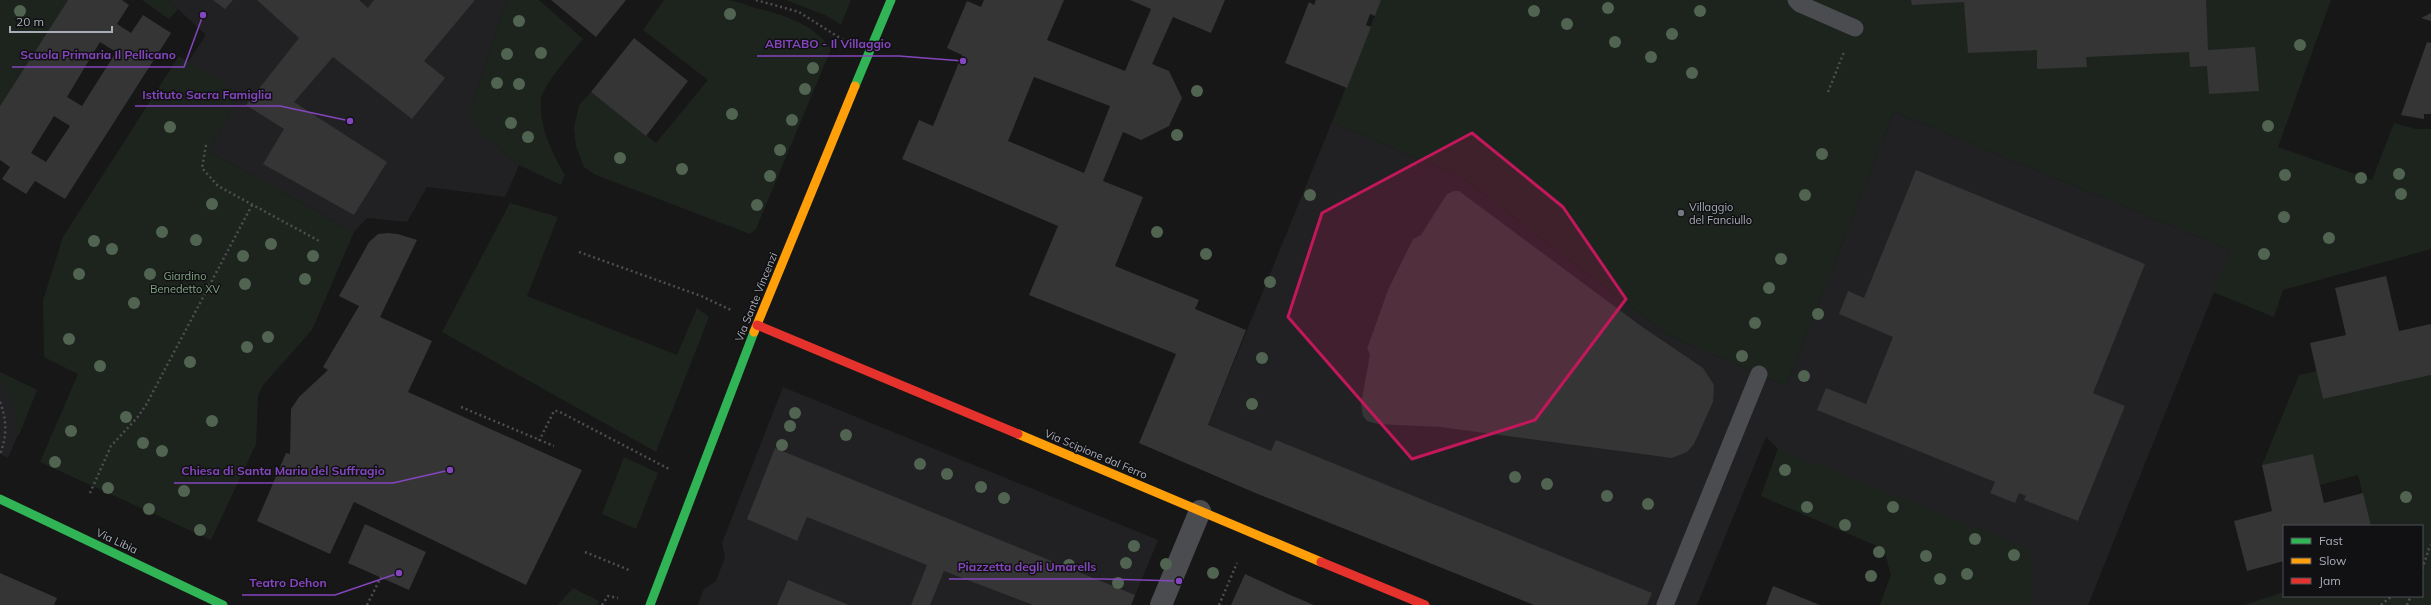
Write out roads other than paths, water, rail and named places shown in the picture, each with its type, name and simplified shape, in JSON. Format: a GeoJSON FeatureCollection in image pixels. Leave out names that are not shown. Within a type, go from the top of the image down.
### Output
{"type":"FeatureCollection","features":[{"type":"Feature","properties":{"kind":"street","name":"Via Sante Vincenzi"},"geometry":{"type":"LineString","coordinates":[[650,605],[757,325],[891,0]]}},
{"type":"Feature","properties":{"kind":"street","name":"Via Scipione dal Ferro"},"geometry":{"type":"LineString","coordinates":[[757,325],[1425,605]]}},
{"type":"Feature","properties":{"kind":"street","name":"Via Libia"},"geometry":{"type":"LineString","coordinates":[[0,499],[223,605]]}},
{"type":"Feature","properties":{"kind":"street"},"geometry":{"type":"LineString","coordinates":[[1161,605],[1200,511]]}},
{"type":"Feature","properties":{"kind":"lane"},"geometry":{"type":"LineString","coordinates":[[1796,0],[1800,4],[1855,28]]}},
{"type":"Feature","properties":{"kind":"lane"},"geometry":{"type":"LineString","coordinates":[[1665,605],[1759,374]]}},
{"type":"Feature","properties":{"kind":"place","name":"Scuola Primaria Il Pellicano"},"geometry":{"type":"Point","coordinates":[203,15]}},
{"type":"Feature","properties":{"kind":"place","name":"ABITABO - Il Villaggio"},"geometry":{"type":"Point","coordinates":[963,61]}},
{"type":"Feature","properties":{"kind":"place","name":"Istituto Sacra Famiglia"},"geometry":{"type":"Point","coordinates":[350,121]}},
{"type":"Feature","properties":{"kind":"place","name":"Villaggio del Fanciullo"},"geometry":{"type":"Point","coordinates":[1681,213]}},
{"type":"Feature","properties":{"kind":"place","name":"Chiesa di Santa Maria del Suffragio"},"geometry":{"type":"Point","coordinates":[450,470]}},
{"type":"Feature","properties":{"kind":"place","name":"Teatro Dehon"},"geometry":{"type":"Point","coordinates":[399,573]}},
{"type":"Feature","properties":{"kind":"place","name":"Piazzetta degli Umarells"},"geometry":{"type":"Point","coordinates":[1179,581]}},
{"type":"Feature","properties":{"kind":"park label","name":"Giardino Benedetto XV"},"geometry":{"type":"Point","coordinates":[185,282]}}]}
